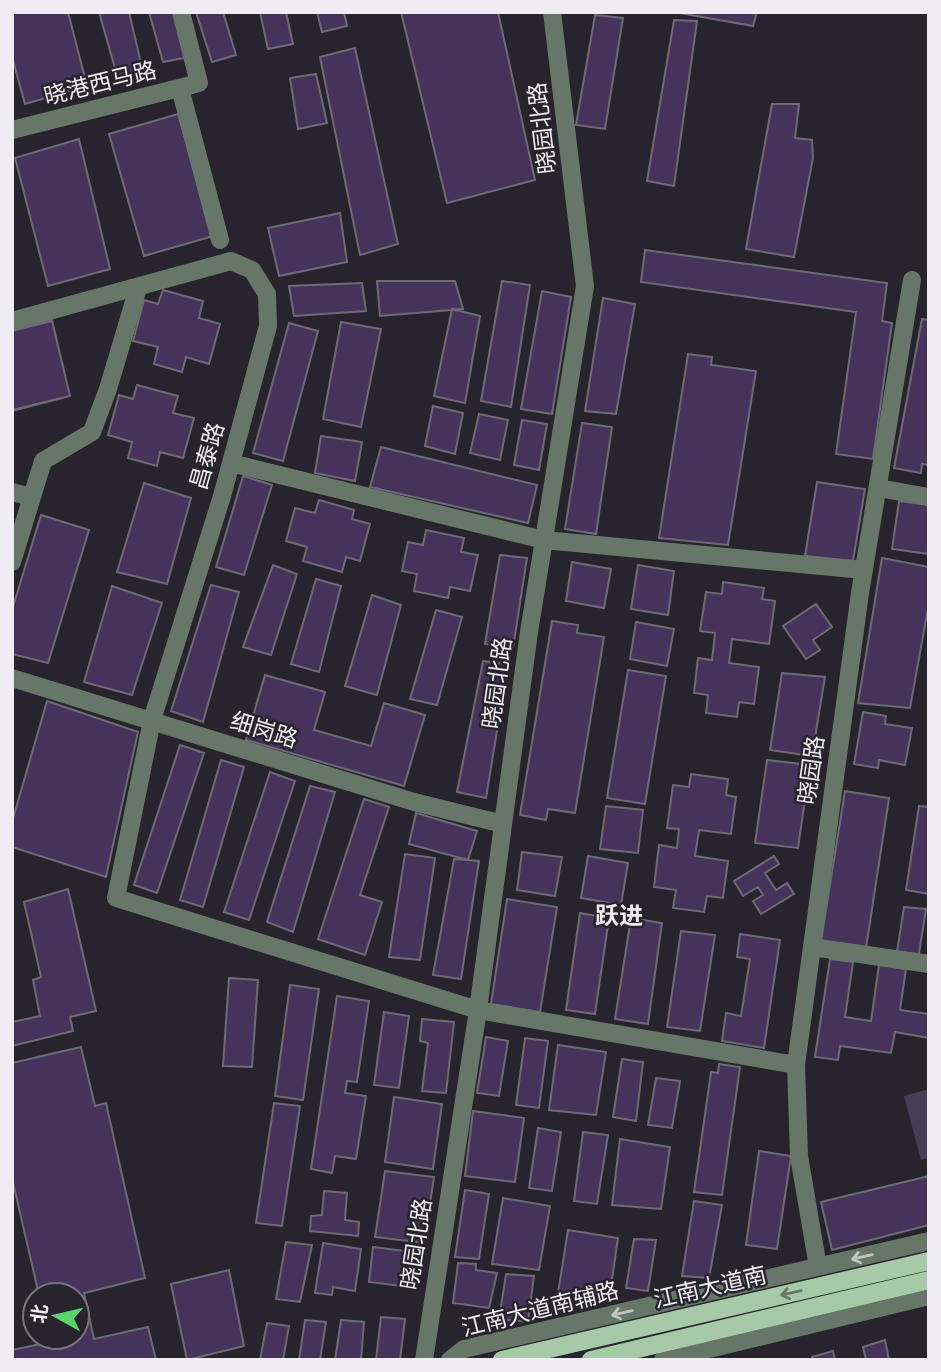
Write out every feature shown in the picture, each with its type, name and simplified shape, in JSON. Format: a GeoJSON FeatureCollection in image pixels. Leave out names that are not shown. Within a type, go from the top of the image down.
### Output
{"type":"FeatureCollection","features":[{"type":"Feature","properties":{"kind":"main road","name":"江南大道南"},"geometry":{"type":"LineString","coordinates":[[502,1360],[715,1302],[929,1261]]}},
{"type":"Feature","properties":{"kind":"main road","name":"江南大道南"},"geometry":{"type":"LineString","coordinates":[[591,1360],[726,1336],[929,1280]]}},
{"type":"Feature","properties":{"kind":"street","name":"晓港西马路"},"geometry":{"type":"LineString","coordinates":[[12,130],[199,83],[181,12]]}},
{"type":"Feature","properties":{"kind":"street","name":"晓园北路"},"geometry":{"type":"LineString","coordinates":[[424,1360],[478,1010],[544,540],[585,286],[552,12]]}},
{"type":"Feature","properties":{"kind":"street"},"geometry":{"type":"LineString","coordinates":[[180,88],[220,240]]}},
{"type":"Feature","properties":{"kind":"street","name":"昌泰路"},"geometry":{"type":"LineString","coordinates":[[12,321],[231,261],[252,270],[267,294],[268,326],[231,463],[152,720],[116,898],[478,1010]]}},
{"type":"Feature","properties":{"kind":"street","name":"晓园路"},"geometry":{"type":"LineString","coordinates":[[818,1267],[799,1156],[796,1065],[864,570],[912,280]]}},
{"type":"Feature","properties":{"kind":"street"},"geometry":{"type":"LineString","coordinates":[[12,562],[43,461],[92,432],[108,389],[138,288]]}},
{"type":"Feature","properties":{"kind":"street"},"geometry":{"type":"LineString","coordinates":[[231,463],[544,540],[864,570]]}},
{"type":"Feature","properties":{"kind":"street"},"geometry":{"type":"LineString","coordinates":[[878,488],[929,497]]}},
{"type":"Feature","properties":{"kind":"street"},"geometry":{"type":"LineString","coordinates":[[12,492],[32,497]]}},
{"type":"Feature","properties":{"kind":"street","name":"细岗路"},"geometry":{"type":"LineString","coordinates":[[12,678],[414,802],[503,824]]}},
{"type":"Feature","properties":{"kind":"street"},"geometry":{"type":"LineString","coordinates":[[812,947],[929,964]]}},
{"type":"Feature","properties":{"kind":"street"},"geometry":{"type":"LineString","coordinates":[[478,1010],[796,1065]]}},
{"type":"Feature","properties":{"kind":"street","name":"江南大道南辅路"},"geometry":{"type":"LineString","coordinates":[[450,1360],[464,1349],[715,1302],[818,1267],[929,1241]]}},
{"type":"Feature","properties":{"kind":"street"},"geometry":{"type":"LineString","coordinates":[[663,1360],[726,1336],[929,1296]]}},
{"type":"Feature","properties":{"kind":"shaded area"},"geometry":{"type":"Polygon","coordinates":[[[929,1089],[929,1158],[921,1160],[904,1096],[929,1089]]]}},
{"type":"Feature","properties":{"kind":"building"},"geometry":{"type":"Polygon","coordinates":[[[12,12],[68,12],[87,86],[25,104],[12,57],[12,12]]]}},
{"type":"Feature","properties":{"kind":"building"},"geometry":{"type":"Polygon","coordinates":[[[99,12],[129,12],[143,72],[118,79],[99,12]]]}},
{"type":"Feature","properties":{"kind":"building"},"geometry":{"type":"Polygon","coordinates":[[[149,12],[177,12],[189,57],[163,62],[149,12]]]}},
{"type":"Feature","properties":{"kind":"building"},"geometry":{"type":"Polygon","coordinates":[[[196,12],[223,12],[236,55],[212,62],[196,12]]]}},
{"type":"Feature","properties":{"kind":"building"},"geometry":{"type":"Polygon","coordinates":[[[260,12],[286,12],[293,44],[268,49],[260,12]]]}},
{"type":"Feature","properties":{"kind":"building"},"geometry":{"type":"Polygon","coordinates":[[[317,12],[344,12],[347,26],[322,32],[317,12]]]}},
{"type":"Feature","properties":{"kind":"building"},"geometry":{"type":"Polygon","coordinates":[[[401,12],[498,12],[535,180],[447,203],[401,12]]]}},
{"type":"Feature","properties":{"kind":"building"},"geometry":{"type":"Polygon","coordinates":[[[674,12],[757,12],[753,26],[674,12]]]}},
{"type":"Feature","properties":{"kind":"building"},"geometry":{"type":"Polygon","coordinates":[[[595,15],[623,18],[605,129],[576,125],[595,15]]]}},
{"type":"Feature","properties":{"kind":"building"},"geometry":{"type":"Polygon","coordinates":[[[674,20],[697,21],[674,186],[647,181],[674,20]]]}},
{"type":"Feature","properties":{"kind":"building"},"geometry":{"type":"Polygon","coordinates":[[[355,48],[398,244],[360,255],[320,57],[355,48]]]}},
{"type":"Feature","properties":{"kind":"building"},"geometry":{"type":"Polygon","coordinates":[[[316,74],[327,123],[298,129],[290,78],[316,74]]]}},
{"type":"Feature","properties":{"kind":"building"},"geometry":{"type":"Polygon","coordinates":[[[772,104],[799,104],[795,138],[812,140],[813,158],[794,257],[746,249],[772,104]]]}},
{"type":"Feature","properties":{"kind":"building"},"geometry":{"type":"Polygon","coordinates":[[[178,114],[213,236],[144,256],[109,134],[178,114]]]}},
{"type":"Feature","properties":{"kind":"building"},"geometry":{"type":"Polygon","coordinates":[[[79,139],[110,269],[48,286],[15,158],[79,139]]]}},
{"type":"Feature","properties":{"kind":"building"},"geometry":{"type":"Polygon","coordinates":[[[340,213],[347,262],[279,276],[268,228],[340,213]]]}},
{"type":"Feature","properties":{"kind":"building"},"geometry":{"type":"Polygon","coordinates":[[[645,250],[887,283],[882,321],[892,323],[873,459],[836,454],[856,312],[641,282],[645,250]]]}},
{"type":"Feature","properties":{"kind":"building"},"geometry":{"type":"Polygon","coordinates":[[[377,281],[455,281],[463,309],[380,316],[377,281]]]}},
{"type":"Feature","properties":{"kind":"building"},"geometry":{"type":"Polygon","coordinates":[[[502,281],[530,285],[511,407],[481,401],[502,281]]]}},
{"type":"Feature","properties":{"kind":"building"},"geometry":{"type":"Polygon","coordinates":[[[362,283],[366,311],[294,316],[289,286],[362,283]]]}},
{"type":"Feature","properties":{"kind":"building"},"geometry":{"type":"Polygon","coordinates":[[[163,290],[203,301],[199,318],[220,324],[209,364],[186,357],[182,372],[154,364],[158,347],[133,341],[144,300],[158,304],[163,290]]]}},
{"type":"Feature","properties":{"kind":"building"},"geometry":{"type":"Polygon","coordinates":[[[542,291],[571,297],[552,414],[521,409],[542,291]]]}},
{"type":"Feature","properties":{"kind":"building"},"geometry":{"type":"Polygon","coordinates":[[[603,298],[635,304],[616,414],[585,411],[603,298]]]}},
{"type":"Feature","properties":{"kind":"building"},"geometry":{"type":"Polygon","coordinates":[[[452,309],[480,316],[465,403],[434,396],[452,309]]]}},
{"type":"Feature","properties":{"kind":"building"},"geometry":{"type":"Polygon","coordinates":[[[922,319],[929,320],[929,465],[922,464],[921,473],[894,468],[922,319]]]}},
{"type":"Feature","properties":{"kind":"building"},"geometry":{"type":"Polygon","coordinates":[[[52,320],[70,396],[12,411],[12,331],[52,320]]]}},
{"type":"Feature","properties":{"kind":"building"},"geometry":{"type":"Polygon","coordinates":[[[52,321],[70,396],[12,410],[12,331],[52,321]]]}},
{"type":"Feature","properties":{"kind":"building"},"geometry":{"type":"Polygon","coordinates":[[[341,322],[381,329],[361,427],[323,419],[341,322]]]}},
{"type":"Feature","properties":{"kind":"building"},"geometry":{"type":"Polygon","coordinates":[[[289,323],[318,331],[283,461],[253,453],[289,323]]]}},
{"type":"Feature","properties":{"kind":"building"},"geometry":{"type":"Polygon","coordinates":[[[688,354],[712,357],[711,365],[756,371],[728,545],[659,538],[688,354]]]}},
{"type":"Feature","properties":{"kind":"building"},"geometry":{"type":"Polygon","coordinates":[[[137,385],[178,396],[173,413],[194,418],[183,458],[160,452],[157,466],[128,458],[132,442],[108,435],[119,395],[133,399],[137,385]]]}},
{"type":"Feature","properties":{"kind":"building"},"geometry":{"type":"Polygon","coordinates":[[[433,406],[463,413],[455,454],[425,446],[433,406]]]}},
{"type":"Feature","properties":{"kind":"building"},"geometry":{"type":"Polygon","coordinates":[[[479,414],[508,420],[500,460],[470,453],[479,414]]]}},
{"type":"Feature","properties":{"kind":"building"},"geometry":{"type":"Polygon","coordinates":[[[522,420],[547,424],[539,470],[514,465],[522,420]]]}},
{"type":"Feature","properties":{"kind":"building"},"geometry":{"type":"Polygon","coordinates":[[[582,423],[612,427],[596,534],[565,529],[582,423]]]}},
{"type":"Feature","properties":{"kind":"building"},"geometry":{"type":"Polygon","coordinates":[[[321,436],[362,442],[355,481],[315,473],[321,436]]]}},
{"type":"Feature","properties":{"kind":"building"},"geometry":{"type":"Polygon","coordinates":[[[381,447],[537,485],[528,523],[370,487],[381,447]]]}},
{"type":"Feature","properties":{"kind":"building"},"geometry":{"type":"Polygon","coordinates":[[[243,476],[272,485],[244,575],[216,567],[243,476]]]}},
{"type":"Feature","properties":{"kind":"building"},"geometry":{"type":"Polygon","coordinates":[[[817,482],[865,489],[853,561],[805,556],[817,482]]]}},
{"type":"Feature","properties":{"kind":"building"},"geometry":{"type":"Polygon","coordinates":[[[144,483],[191,498],[167,584],[117,572],[144,483]]]}},
{"type":"Feature","properties":{"kind":"building"},"geometry":{"type":"Polygon","coordinates":[[[319,500],[354,510],[352,519],[370,524],[360,561],[346,557],[342,572],[303,561],[307,547],[286,541],[295,508],[315,513],[319,500]]]}},
{"type":"Feature","properties":{"kind":"building"},"geometry":{"type":"Polygon","coordinates":[[[899,501],[929,505],[929,554],[892,549],[899,501]]]}},
{"type":"Feature","properties":{"kind":"building"},"geometry":{"type":"Polygon","coordinates":[[[41,515],[89,530],[48,663],[12,654],[12,610],[41,515]]]}},
{"type":"Feature","properties":{"kind":"building"},"geometry":{"type":"Polygon","coordinates":[[[426,530],[464,538],[461,552],[478,555],[470,591],[450,587],[448,598],[414,591],[417,574],[402,571],[408,542],[423,545],[426,530]]]}},
{"type":"Feature","properties":{"kind":"building"},"geometry":{"type":"Polygon","coordinates":[[[500,555],[527,558],[513,648],[485,644],[500,555]]]}},
{"type":"Feature","properties":{"kind":"building"},"geometry":{"type":"Polygon","coordinates":[[[882,558],[929,567],[929,603],[910,708],[858,703],[882,558]]]}},
{"type":"Feature","properties":{"kind":"building"},"geometry":{"type":"Polygon","coordinates":[[[572,562],[611,569],[604,608],[566,601],[572,562]]]}},
{"type":"Feature","properties":{"kind":"building"},"geometry":{"type":"Polygon","coordinates":[[[273,565],[297,574],[271,655],[243,647],[273,565]]]}},
{"type":"Feature","properties":{"kind":"building"},"geometry":{"type":"Polygon","coordinates":[[[638,565],[674,571],[668,615],[631,609],[638,565]]]}},
{"type":"Feature","properties":{"kind":"building"},"geometry":{"type":"Polygon","coordinates":[[[316,579],[341,586],[319,672],[291,664],[316,579]]]}},
{"type":"Feature","properties":{"kind":"building"},"geometry":{"type":"Polygon","coordinates":[[[723,582],[764,588],[762,599],[775,601],[769,644],[732,639],[729,663],[759,667],[754,704],[739,702],[737,717],[706,713],[708,695],[694,693],[698,658],[712,660],[715,633],[700,631],[706,592],[722,594],[723,582]]]}},
{"type":"Feature","properties":{"kind":"building"},"geometry":{"type":"Polygon","coordinates":[[[211,585],[239,592],[203,722],[171,711],[211,585]]]}},
{"type":"Feature","properties":{"kind":"building"},"geometry":{"type":"Polygon","coordinates":[[[112,586],[162,603],[132,695],[84,682],[112,586]]]}},
{"type":"Feature","properties":{"kind":"building"},"geometry":{"type":"Polygon","coordinates":[[[372,595],[401,605],[377,695],[345,686],[372,595]]]}},
{"type":"Feature","properties":{"kind":"building"},"geometry":{"type":"Polygon","coordinates":[[[816,604],[832,627],[813,640],[820,650],[806,659],[783,626],[816,604]]]}},
{"type":"Feature","properties":{"kind":"building"},"geometry":{"type":"Polygon","coordinates":[[[436,610],[462,617],[437,705],[410,699],[436,610]]]}},
{"type":"Feature","properties":{"kind":"building"},"geometry":{"type":"Polygon","coordinates":[[[552,621],[578,625],[577,633],[604,637],[575,813],[548,809],[546,820],[520,815],[552,621]]]}},
{"type":"Feature","properties":{"kind":"building"},"geometry":{"type":"Polygon","coordinates":[[[636,622],[674,629],[667,666],[630,659],[636,622]]]}},
{"type":"Feature","properties":{"kind":"building"},"geometry":{"type":"Polygon","coordinates":[[[483,661],[508,664],[486,798],[457,792],[483,661]]]}},
{"type":"Feature","properties":{"kind":"building"},"geometry":{"type":"Polygon","coordinates":[[[628,670],[666,676],[645,804],[607,798],[628,670]]]}},
{"type":"Feature","properties":{"kind":"building"},"geometry":{"type":"Polygon","coordinates":[[[782,673],[825,677],[812,756],[770,750],[782,673]]]}},
{"type":"Feature","properties":{"kind":"building"},"geometry":{"type":"Polygon","coordinates":[[[265,675],[325,692],[314,730],[371,746],[384,703],[425,715],[404,786],[246,740],[265,675]]]}},
{"type":"Feature","properties":{"kind":"building"},"geometry":{"type":"Polygon","coordinates":[[[47,701],[138,732],[106,877],[12,847],[12,822],[47,701]]]}},
{"type":"Feature","properties":{"kind":"building"},"geometry":{"type":"Polygon","coordinates":[[[863,712],[886,716],[885,724],[912,728],[905,765],[879,760],[878,768],[854,764],[863,712]]]}},
{"type":"Feature","properties":{"kind":"building"},"geometry":{"type":"Polygon","coordinates":[[[180,745],[204,753],[157,893],[134,885],[180,745]]]}},
{"type":"Feature","properties":{"kind":"building"},"geometry":{"type":"Polygon","coordinates":[[[221,760],[244,767],[203,907],[180,900],[221,760]]]}},
{"type":"Feature","properties":{"kind":"building"},"geometry":{"type":"Polygon","coordinates":[[[767,760],[810,765],[798,848],[755,843],[767,760]]]}},
{"type":"Feature","properties":{"kind":"building"},"geometry":{"type":"Polygon","coordinates":[[[270,772],[295,781],[249,920],[224,912],[270,772]]]}},
{"type":"Feature","properties":{"kind":"building"},"geometry":{"type":"Polygon","coordinates":[[[691,774],[728,779],[726,795],[736,797],[731,834],[699,830],[695,856],[728,861],[723,898],[707,896],[704,912],[673,908],[676,890],[654,887],[659,845],[677,848],[679,829],[667,828],[673,785],[689,787],[691,774]]]}},
{"type":"Feature","properties":{"kind":"building"},"geometry":{"type":"Polygon","coordinates":[[[310,786],[335,792],[293,932],[267,922],[310,786]]]}},
{"type":"Feature","properties":{"kind":"building"},"geometry":{"type":"Polygon","coordinates":[[[845,791],[889,798],[866,948],[821,941],[845,791]]]}},
{"type":"Feature","properties":{"kind":"building"},"geometry":{"type":"Polygon","coordinates":[[[364,799],[389,807],[360,895],[382,902],[365,955],[318,939],[364,799]]]}},
{"type":"Feature","properties":{"kind":"building"},"geometry":{"type":"Polygon","coordinates":[[[606,806],[643,810],[638,853],[600,849],[606,806]]]}},
{"type":"Feature","properties":{"kind":"building"},"geometry":{"type":"Polygon","coordinates":[[[919,806],[929,807],[929,894],[906,890],[919,806]]]}},
{"type":"Feature","properties":{"kind":"building"},"geometry":{"type":"Polygon","coordinates":[[[416,813],[477,831],[468,860],[409,844],[416,813]]]}},
{"type":"Feature","properties":{"kind":"building"},"geometry":{"type":"Polygon","coordinates":[[[522,852],[562,857],[555,896],[517,890],[522,852]]]}},
{"type":"Feature","properties":{"kind":"building"},"geometry":{"type":"Polygon","coordinates":[[[405,854],[435,858],[420,960],[389,957],[405,854]]]}},
{"type":"Feature","properties":{"kind":"building"},"geometry":{"type":"Polygon","coordinates":[[[588,856],[628,863],[621,905],[581,898],[588,856]]]}},
{"type":"Feature","properties":{"kind":"building"},"geometry":{"type":"Polygon","coordinates":[[[774,856],[779,864],[765,873],[776,890],[787,883],[794,894],[761,914],[753,901],[763,895],[758,887],[743,896],[734,881],[774,856]]]}},
{"type":"Feature","properties":{"kind":"building"},"geometry":{"type":"Polygon","coordinates":[[[454,859],[479,861],[461,979],[433,975],[454,859]]]}},
{"type":"Feature","properties":{"kind":"building"},"geometry":{"type":"Polygon","coordinates":[[[68,889],[96,1011],[70,1017],[73,1031],[12,1046],[12,1022],[40,1016],[33,980],[41,977],[24,902],[68,889]]]}},
{"type":"Feature","properties":{"kind":"building"},"geometry":{"type":"Polygon","coordinates":[[[507,899],[557,907],[540,1012],[491,1004],[507,899]]]}},
{"type":"Feature","properties":{"kind":"building"},"geometry":{"type":"Polygon","coordinates":[[[904,907],[926,909],[919,954],[897,952],[904,907]]]}},
{"type":"Feature","properties":{"kind":"building"},"geometry":{"type":"Polygon","coordinates":[[[580,913],[609,918],[595,1014],[566,1010],[580,913]]]}},
{"type":"Feature","properties":{"kind":"building"},"geometry":{"type":"Polygon","coordinates":[[[631,918],[662,923],[648,1024],[615,1019],[631,918]]]}},
{"type":"Feature","properties":{"kind":"building"},"geometry":{"type":"Polygon","coordinates":[[[681,931],[715,935],[700,1031],[667,1027],[681,931]]]}},
{"type":"Feature","properties":{"kind":"building"},"geometry":{"type":"Polygon","coordinates":[[[740,934],[780,940],[764,1048],[722,1041],[726,1013],[741,1016],[750,959],[737,957],[740,934]]]}},
{"type":"Feature","properties":{"kind":"building"},"geometry":{"type":"Polygon","coordinates":[[[830,959],[853,962],[845,1017],[871,1021],[879,965],[906,969],[900,1010],[929,1014],[929,1038],[895,1032],[891,1053],[840,1046],[838,1060],[815,1057],[830,959]]]}},
{"type":"Feature","properties":{"kind":"building"},"geometry":{"type":"Polygon","coordinates":[[[229,978],[258,980],[252,1067],[223,1066],[229,978]]]}},
{"type":"Feature","properties":{"kind":"building"},"geometry":{"type":"Polygon","coordinates":[[[290,985],[319,989],[303,1100],[275,1096],[290,985]]]}},
{"type":"Feature","properties":{"kind":"building"},"geometry":{"type":"Polygon","coordinates":[[[337,996],[369,1001],[357,1082],[347,1081],[345,1093],[366,1096],[356,1159],[335,1156],[332,1173],[311,1169],[337,996]]]}},
{"type":"Feature","properties":{"kind":"building"},"geometry":{"type":"Polygon","coordinates":[[[384,1012],[409,1016],[399,1088],[374,1085],[384,1012]]]}},
{"type":"Feature","properties":{"kind":"building"},"geometry":{"type":"Polygon","coordinates":[[[422,1019],[454,1022],[446,1093],[422,1091],[428,1043],[420,1041],[422,1019]]]}},
{"type":"Feature","properties":{"kind":"building"},"geometry":{"type":"Polygon","coordinates":[[[486,1037],[508,1041],[499,1096],[477,1093],[486,1037]]]}},
{"type":"Feature","properties":{"kind":"building"},"geometry":{"type":"Polygon","coordinates":[[[525,1038],[548,1041],[539,1108],[516,1105],[525,1038]]]}},
{"type":"Feature","properties":{"kind":"building"},"geometry":{"type":"Polygon","coordinates":[[[558,1045],[606,1052],[596,1115],[549,1110],[558,1045]]]}},
{"type":"Feature","properties":{"kind":"building"},"geometry":{"type":"Polygon","coordinates":[[[81,1047],[95,1106],[106,1103],[145,1278],[91,1291],[91,1281],[36,1281],[12,1178],[12,1063],[81,1047]]]}},
{"type":"Feature","properties":{"kind":"building"},"geometry":{"type":"Polygon","coordinates":[[[622,1059],[643,1062],[636,1121],[613,1117],[622,1059]]]}},
{"type":"Feature","properties":{"kind":"building"},"geometry":{"type":"Polygon","coordinates":[[[719,1064],[740,1067],[722,1195],[694,1192],[711,1072],[718,1073],[719,1064]]]}},
{"type":"Feature","properties":{"kind":"building"},"geometry":{"type":"Polygon","coordinates":[[[656,1078],[680,1081],[672,1128],[648,1125],[656,1078]]]}},
{"type":"Feature","properties":{"kind":"building"},"geometry":{"type":"Polygon","coordinates":[[[394,1097],[442,1104],[433,1169],[385,1162],[394,1097]]]}},
{"type":"Feature","properties":{"kind":"building"},"geometry":{"type":"Polygon","coordinates":[[[274,1103],[300,1106],[282,1226],[256,1223],[274,1103]]]}},
{"type":"Feature","properties":{"kind":"building"},"geometry":{"type":"Polygon","coordinates":[[[473,1111],[524,1118],[515,1182],[465,1176],[473,1111]]]}},
{"type":"Feature","properties":{"kind":"building"},"geometry":{"type":"Polygon","coordinates":[[[538,1128],[561,1132],[552,1191],[529,1188],[538,1128]]]}},
{"type":"Feature","properties":{"kind":"building"},"geometry":{"type":"Polygon","coordinates":[[[583,1132],[608,1135],[597,1204],[574,1201],[583,1132]]]}},
{"type":"Feature","properties":{"kind":"building"},"geometry":{"type":"Polygon","coordinates":[[[620,1139],[670,1147],[661,1209],[612,1205],[620,1139]]]}},
{"type":"Feature","properties":{"kind":"building"},"geometry":{"type":"Polygon","coordinates":[[[759,1151],[791,1156],[777,1249],[746,1245],[759,1151]]]}},
{"type":"Feature","properties":{"kind":"building"},"geometry":{"type":"Polygon","coordinates":[[[385,1171],[434,1177],[424,1243],[375,1237],[385,1171]]]}},
{"type":"Feature","properties":{"kind":"building"},"geometry":{"type":"Polygon","coordinates":[[[929,1176],[929,1225],[832,1250],[821,1202],[929,1176]]]}},
{"type":"Feature","properties":{"kind":"building"},"geometry":{"type":"Polygon","coordinates":[[[465,1190],[489,1194],[479,1259],[455,1257],[465,1190]]]}},
{"type":"Feature","properties":{"kind":"building"},"geometry":{"type":"Polygon","coordinates":[[[324,1191],[347,1193],[345,1220],[359,1222],[358,1236],[310,1231],[311,1216],[322,1215],[324,1191]]]}},
{"type":"Feature","properties":{"kind":"building"},"geometry":{"type":"Polygon","coordinates":[[[503,1198],[550,1206],[539,1270],[492,1264],[503,1198]]]}},
{"type":"Feature","properties":{"kind":"building"},"geometry":{"type":"Polygon","coordinates":[[[694,1201],[722,1205],[709,1278],[682,1276],[694,1201]]]}},
{"type":"Feature","properties":{"kind":"building"},"geometry":{"type":"Polygon","coordinates":[[[568,1230],[618,1238],[609,1300],[558,1293],[568,1230]]]}},
{"type":"Feature","properties":{"kind":"building"},"geometry":{"type":"Polygon","coordinates":[[[634,1239],[656,1240],[648,1291],[626,1288],[634,1239]]]}},
{"type":"Feature","properties":{"kind":"building"},"geometry":{"type":"Polygon","coordinates":[[[286,1242],[312,1245],[300,1302],[276,1299],[286,1242]]]}},
{"type":"Feature","properties":{"kind":"building"},"geometry":{"type":"Polygon","coordinates":[[[323,1243],[361,1249],[355,1291],[333,1287],[332,1295],[315,1293],[323,1243]]]}},
{"type":"Feature","properties":{"kind":"building"},"geometry":{"type":"Polygon","coordinates":[[[373,1247],[422,1253],[416,1288],[369,1282],[373,1247]]]}},
{"type":"Feature","properties":{"kind":"building"},"geometry":{"type":"Polygon","coordinates":[[[458,1263],[476,1264],[476,1270],[497,1273],[489,1308],[453,1303],[458,1263]]]}},
{"type":"Feature","properties":{"kind":"building"},"geometry":{"type":"Polygon","coordinates":[[[229,1270],[244,1346],[187,1360],[171,1284],[229,1270]]]}},
{"type":"Feature","properties":{"kind":"building"},"geometry":{"type":"Polygon","coordinates":[[[506,1274],[534,1276],[528,1322],[499,1319],[506,1274]]]}},
{"type":"Feature","properties":{"kind":"building"},"geometry":{"type":"Polygon","coordinates":[[[381,1317],[405,1319],[400,1360],[376,1360],[381,1317]]]}},
{"type":"Feature","properties":{"kind":"building"},"geometry":{"type":"Polygon","coordinates":[[[305,1320],[326,1322],[320,1360],[299,1360],[305,1320]]]}},
{"type":"Feature","properties":{"kind":"building"},"geometry":{"type":"Polygon","coordinates":[[[341,1320],[364,1322],[361,1360],[335,1360],[341,1320]]]}},
{"type":"Feature","properties":{"kind":"building"},"geometry":{"type":"Polygon","coordinates":[[[267,1323],[289,1326],[283,1360],[260,1360],[267,1323]]]}},
{"type":"Feature","properties":{"kind":"building"},"geometry":{"type":"Polygon","coordinates":[[[91,1325],[94,1339],[148,1327],[156,1360],[12,1360],[12,1350],[91,1351],[91,1325]]]}},
{"type":"Feature","properties":{"kind":"building"},"geometry":{"type":"Polygon","coordinates":[[[885,1340],[889,1360],[866,1360],[863,1347],[885,1340]]]}},
{"type":"Feature","properties":{"kind":"building"},"geometry":{"type":"Polygon","coordinates":[[[833,1351],[835,1360],[813,1360],[812,1357],[833,1351]]]}},
{"type":"Feature","properties":{"kind":"district","name":"跃进"},"geometry":{"type":"Point","coordinates":[619,916]}}]}
